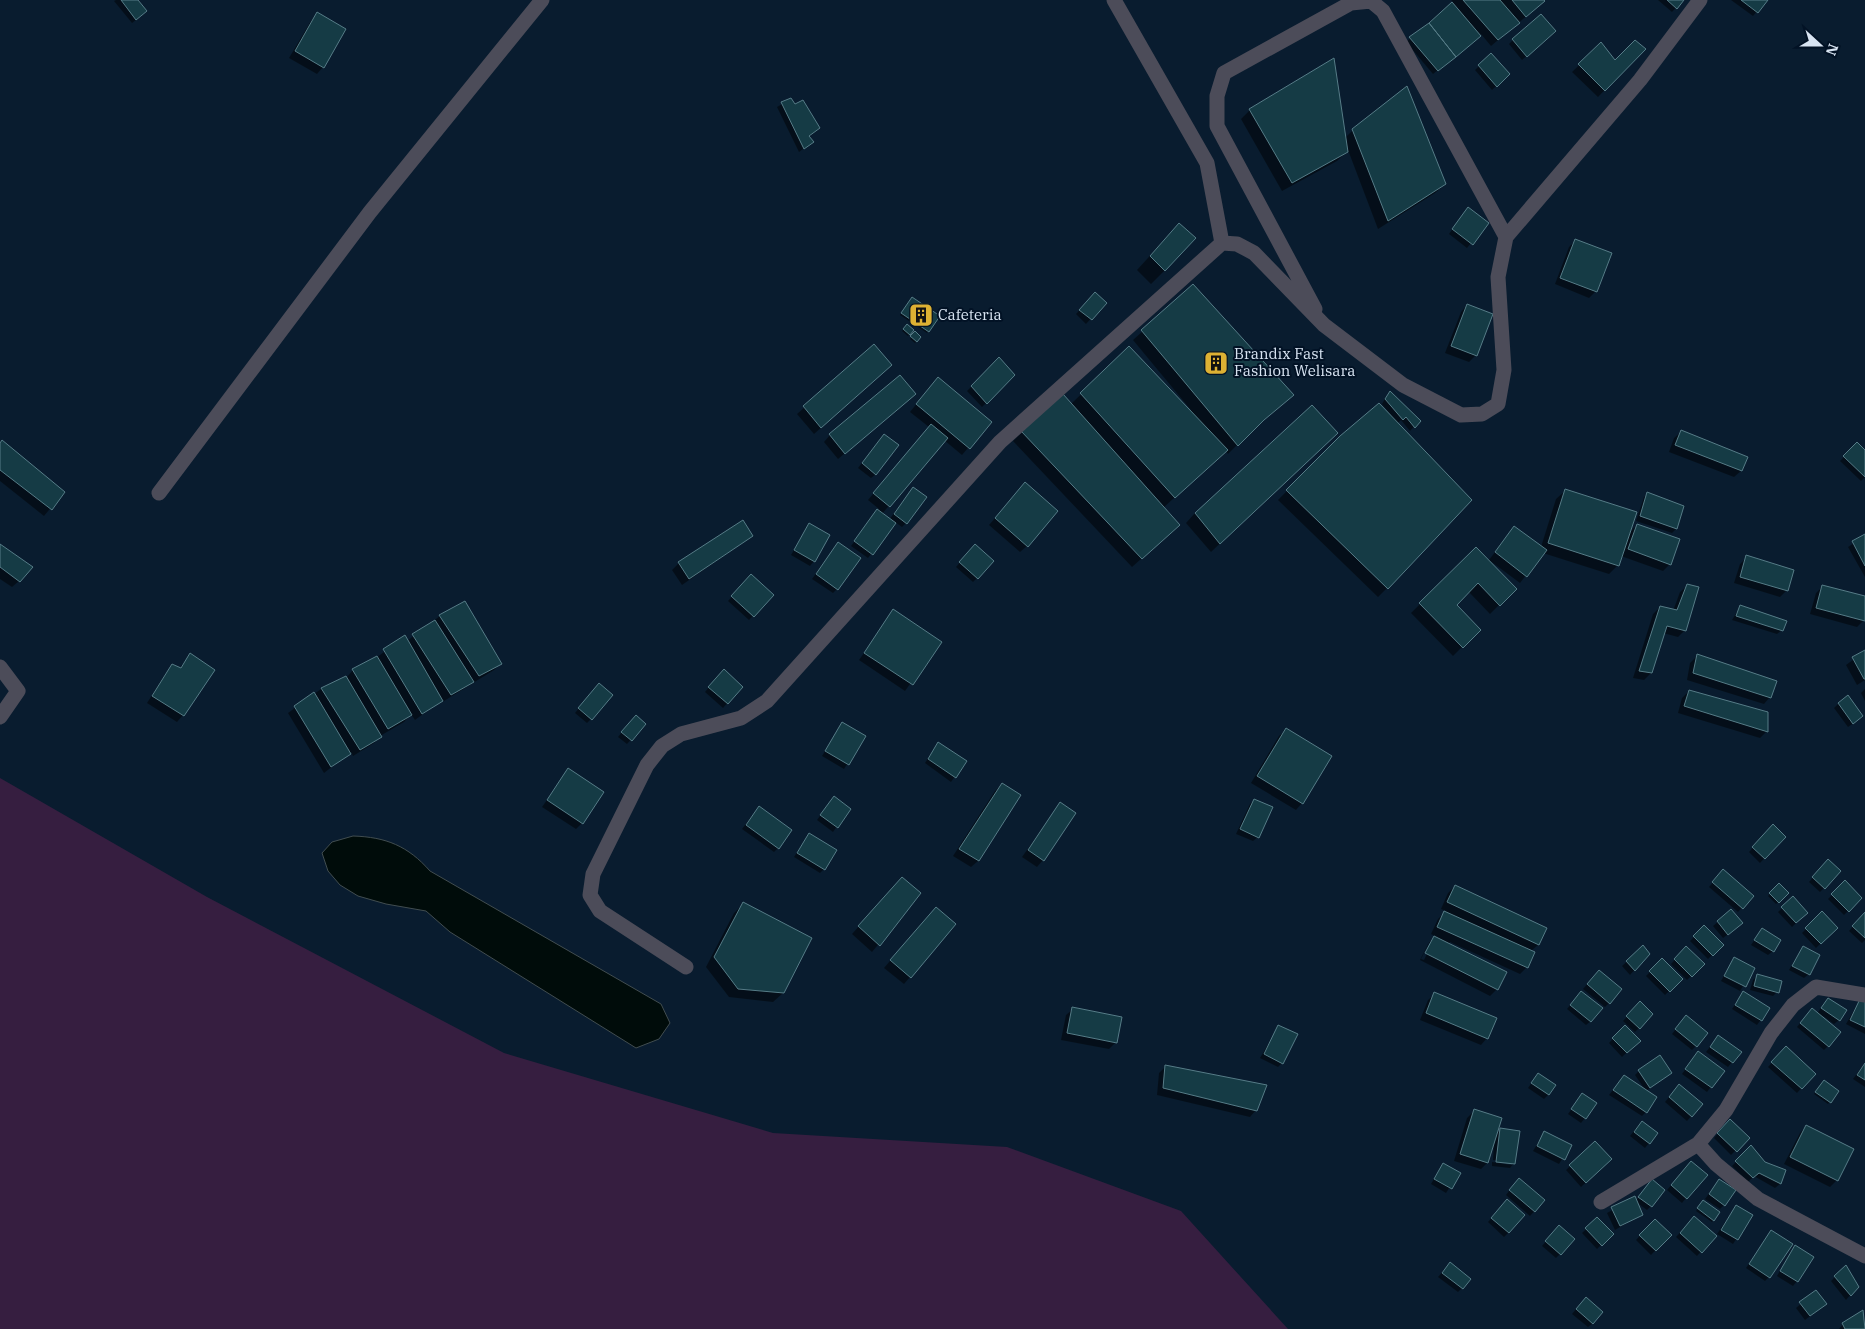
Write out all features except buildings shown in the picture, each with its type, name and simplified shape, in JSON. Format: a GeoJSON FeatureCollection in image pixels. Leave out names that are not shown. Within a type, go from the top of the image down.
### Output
{"type":"FeatureCollection","features":[{"type":"Feature","properties":{"kind":"street"},"geometry":{"type":"LineString","coordinates":[[159,493],[370,212],[542,0]]}},
{"type":"Feature","properties":{"kind":"street"},"geometry":{"type":"LineString","coordinates":[[1114,0],[1207,163],[1222,243]]}},
{"type":"Feature","properties":{"kind":"street"},"geometry":{"type":"LineString","coordinates":[[686,968],[600,912],[590,895],[593,874],[647,765],[662,746],[681,734],[741,718],[767,701],[1000,442],[1222,243],[1237,244],[1254,253],[1324,325],[1403,385],[1461,415],[1482,414],[1498,404],[1504,370],[1498,277],[1506,238],[1640,80],[1700,0]]}},
{"type":"Feature","properties":{"kind":"street"},"geometry":{"type":"LineString","coordinates":[[1324,325],[1217,126],[1216,96],[1224,73],[1351,3],[1370,1],[1383,11],[1506,238]]}},
{"type":"Feature","properties":{"kind":"street"},"geometry":{"type":"LineString","coordinates":[[0,667],[4,669],[18,691],[0,717]]}},
{"type":"Feature","properties":{"kind":"street"},"geometry":{"type":"LineString","coordinates":[[1600,1202],[1698,1144],[1726,1110],[1771,1033],[1793,1005],[1816,987],[1865,996]]}},
{"type":"Feature","properties":{"kind":"street"},"geometry":{"type":"LineString","coordinates":[[1698,1144],[1716,1164],[1758,1199],[1865,1256]]}},
{"type":"Feature","properties":{"kind":"shaded area"},"geometry":{"type":"Polygon","coordinates":[[[0,778],[207,897],[504,1053],[773,1133],[1007,1147],[1181,1211],[1288,1329],[0,1329],[0,778]]]}},
{"type":"Feature","properties":{"kind":"shaded area"},"geometry":{"type":"Polygon","coordinates":[[[353,836],[376,838],[405,849],[430,871],[661,1004],[670,1023],[659,1039],[636,1048],[450,932],[426,911],[386,904],[358,896],[340,885],[328,871],[322,853],[332,842],[353,836]]]}},
{"type":"Feature","properties":{"kind":"place","name":"Cafeteria"},"geometry":{"type":"Point","coordinates":[921,315]}},
{"type":"Feature","properties":{"kind":"place","name":"Brandix Fast Fashion Welisara"},"geometry":{"type":"Point","coordinates":[1216,363]}}]}
